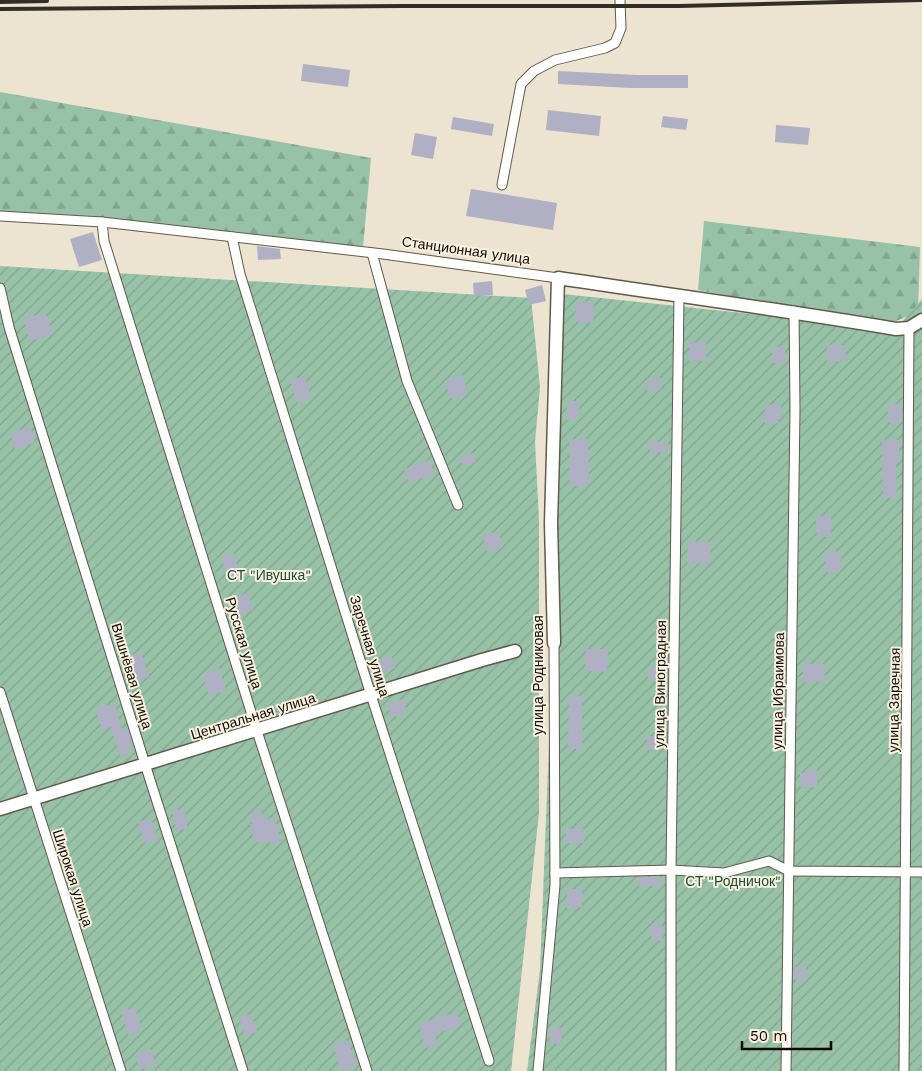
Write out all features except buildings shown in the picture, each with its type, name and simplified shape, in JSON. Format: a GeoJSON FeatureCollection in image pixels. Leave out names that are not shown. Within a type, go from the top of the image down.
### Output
{"type":"FeatureCollection","features":[{"type":"Feature","properties":{"kind":"street"},"geometry":{"type":"LineString","coordinates":[[502,185],[521,84],[534,72],[555,60],[605,48],[615,43],[621,28],[620,0]]}},
{"type":"Feature","properties":{"kind":"street","name":"Станционная улица"},"geometry":{"type":"LineString","coordinates":[[0,216],[102,222],[372,253],[794,312],[896,329],[909,328]]}},
{"type":"Feature","properties":{"kind":"street","name":"Русская улица"},"geometry":{"type":"LineString","coordinates":[[102,222],[104,241],[257,731],[367,1071]]}},
{"type":"Feature","properties":{"kind":"street","name":"Заречная улица"},"geometry":{"type":"LineString","coordinates":[[232,237],[240,274],[371,695],[489,1061]]}},
{"type":"Feature","properties":{"kind":"street"},"geometry":{"type":"LineString","coordinates":[[372,253],[407,381],[458,504]]}},
{"type":"Feature","properties":{"kind":"street","name":"улица Родниковая"},"geometry":{"type":"LineString","coordinates":[[538,1071],[554,895],[554,643],[551,523],[558,278]]}},
{"type":"Feature","properties":{"kind":"street","name":"Вишнёвая улица"},"geometry":{"type":"LineString","coordinates":[[0,288],[9,327],[144,764],[243,1071]]}},
{"type":"Feature","properties":{"kind":"street","name":"улица Виноградная"},"geometry":{"type":"LineString","coordinates":[[671,1071],[671,870],[679,297]]}},
{"type":"Feature","properties":{"kind":"street","name":"улица Ибраимова"},"geometry":{"type":"LineString","coordinates":[[786,1071],[795,409],[794,312]]}},
{"type":"Feature","properties":{"kind":"street"},"geometry":{"type":"LineString","coordinates":[[909,328],[922,320]]}},
{"type":"Feature","properties":{"kind":"street","name":"улица Заречная"},"geometry":{"type":"LineString","coordinates":[[904,1071],[909,328]]}},
{"type":"Feature","properties":{"kind":"street","name":"Центральная улица"},"geometry":{"type":"LineString","coordinates":[[0,809],[515,651]]}},
{"type":"Feature","properties":{"kind":"street","name":"Широкая улица"},"geometry":{"type":"LineString","coordinates":[[0,692],[121,1071]]}},
{"type":"Feature","properties":{"kind":"street"},"geometry":{"type":"LineString","coordinates":[[554,873],[671,870],[724,873],[768,861],[789,871],[922,872]]}},
{"type":"Feature","properties":{"kind":"green space"},"geometry":{"type":"Polygon","coordinates":[[[0,92],[371,158],[363,248],[0,213],[0,92]]]}},
{"type":"Feature","properties":{"kind":"green space"},"geometry":{"type":"Polygon","coordinates":[[[704,221],[920,247],[918,312],[884,326],[698,290],[704,221]]]}},
{"type":"Feature","properties":{"kind":"green space","name":"СТ \"Ивушка\""},"geometry":{"type":"Polygon","coordinates":[[[0,266],[531,298],[540,387],[535,442],[539,519],[539,813],[511,1071],[0,1071],[0,266]]]}},
{"type":"Feature","properties":{"kind":"green space","name":"СТ \"Родничок\""},"geometry":{"type":"Polygon","coordinates":[[[563,294],[896,329],[922,299],[922,1071],[527,1071],[540,970],[552,669],[563,294]]]}},
{"type":"Feature","properties":{"kind":"railway"},"geometry":{"type":"LineString","coordinates":[[0,9],[679,6],[922,0]]}},
{"type":"Feature","properties":{"kind":"railway"},"geometry":{"type":"LineString","coordinates":[[0,2],[47,1]]}}]}
